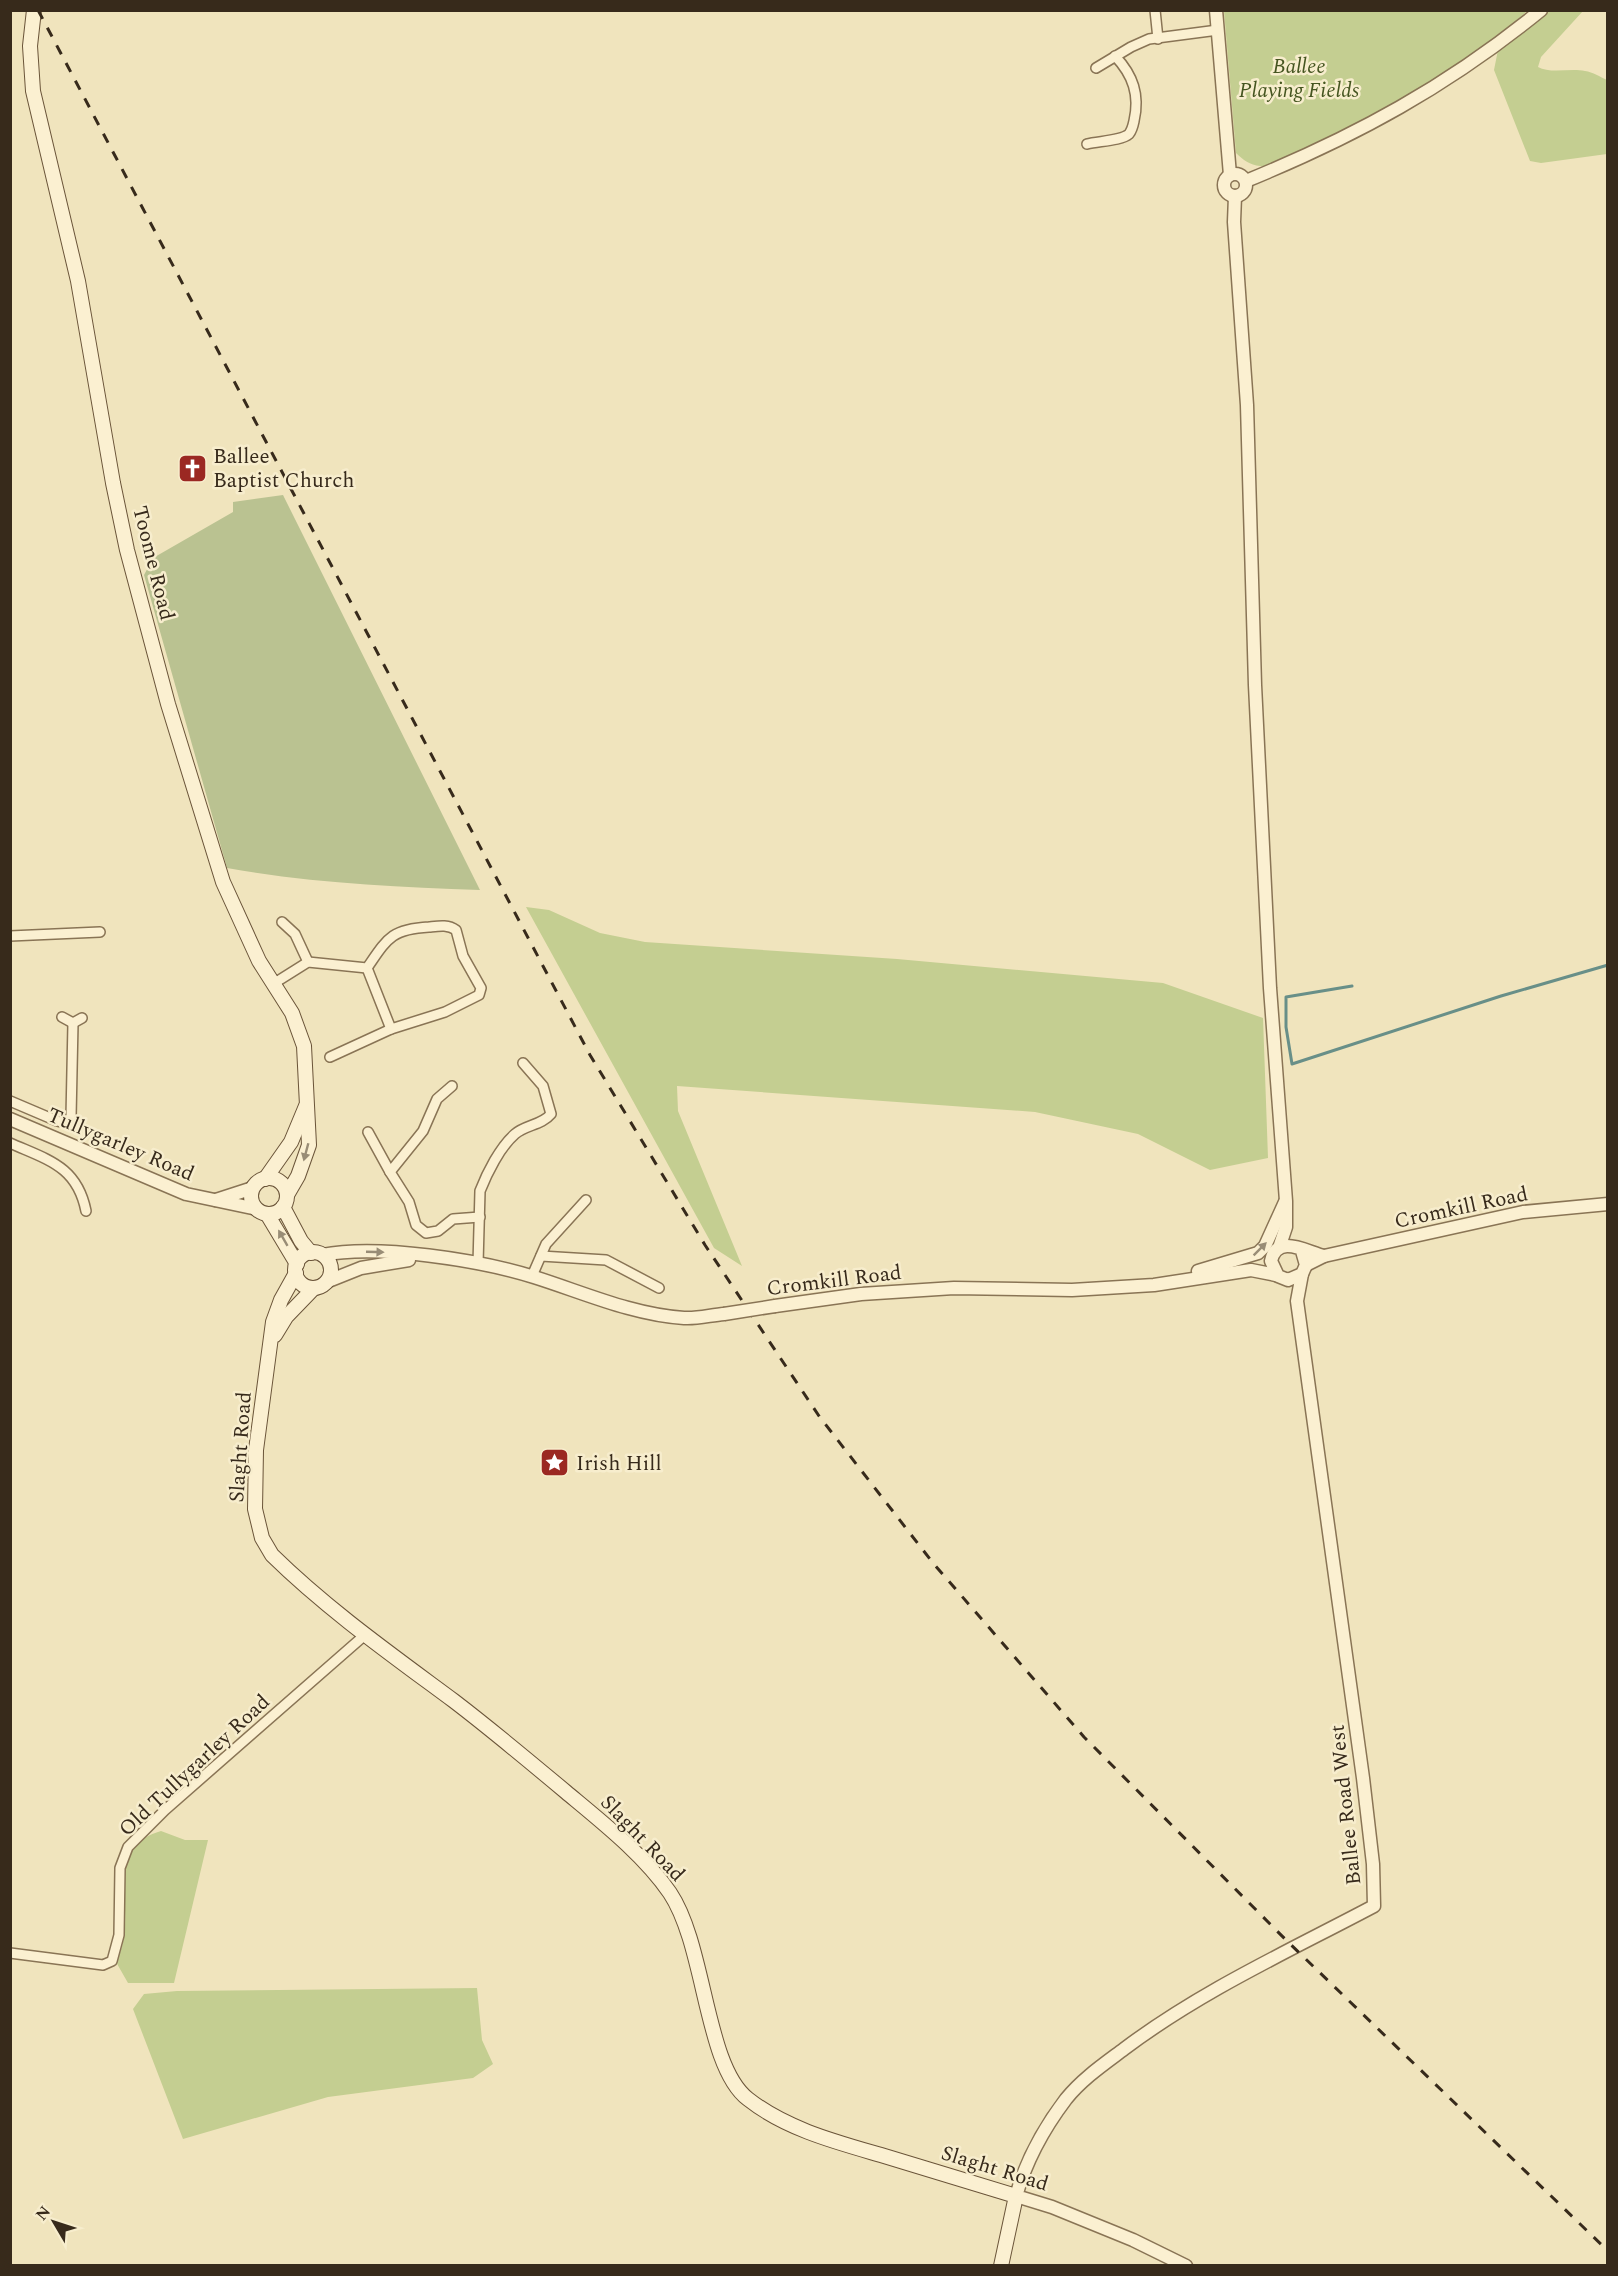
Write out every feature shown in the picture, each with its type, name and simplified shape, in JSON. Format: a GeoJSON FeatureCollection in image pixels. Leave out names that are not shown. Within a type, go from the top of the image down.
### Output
{"type":"FeatureCollection","features":[{"type":"Feature","properties":{"kind":"main road","name":"Toome Road"},"geometry":{"type":"LineString","coordinates":[[34,10],[30,46],[33,90],[78,281],[127,550],[168,704],[223,882],[259,961],[287,1004],[302,1039],[306,1064],[309,1145],[298,1176],[285,1201]]}},
{"type":"Feature","properties":{"kind":"main road","name":"Toome Road"},"geometry":{"type":"LineString","coordinates":[[265,1179],[291,1142],[307,1104]]}},
{"type":"Feature","properties":{"kind":"main road"},"geometry":{"type":"LineString","coordinates":[[265,1179],[280,1182],[301,1241],[328,1261],[331,1270],[320,1285],[304,1285],[262,1211],[252,1201],[253,1188],[265,1179]]}},
{"type":"Feature","properties":{"kind":"main road"},"geometry":{"type":"LineString","coordinates":[[262,1211],[274,1213],[285,1201]]}},
{"type":"Feature","properties":{"kind":"main road"},"geometry":{"type":"LineString","coordinates":[[296,1269],[301,1258],[316,1254]]}},
{"type":"Feature","properties":{"kind":"main road","name":"Slaght Road"},"geometry":{"type":"LineString","coordinates":[[296,1269],[276,1311],[256,1450],[255,1509],[262,1538],[272,1555],[288,1571],[366,1634],[497,1734],[586,1809],[654,1873],[671,1894],[691,1934],[723,2064],[733,2084],[748,2100],[778,2119],[818,2135],[1016,2196]]}},
{"type":"Feature","properties":{"kind":"main road","name":"Slaght Road"},"geometry":{"type":"LineString","coordinates":[[270,1345],[286,1317],[320,1285]]}},
{"type":"Feature","properties":{"kind":"main road"},"geometry":{"type":"LineString","coordinates":[[1001,2265],[1016,2196]]}},
{"type":"Feature","properties":{"kind":"street"},"geometry":{"type":"LineString","coordinates":[[1155,10],[1158,39]]}},
{"type":"Feature","properties":{"kind":"street"},"geometry":{"type":"LineString","coordinates":[[1216,10],[1230,175]]}},
{"type":"Feature","properties":{"kind":"street"},"geometry":{"type":"LineString","coordinates":[[1246,181],[1304,157],[1383,119],[1471,64],[1541,10]]}},
{"type":"Feature","properties":{"kind":"street"},"geometry":{"type":"LineString","coordinates":[[1096,68],[1143,41],[1218,30]]}},
{"type":"Feature","properties":{"kind":"street"},"geometry":{"type":"LineString","coordinates":[[1087,144],[1125,136],[1133,128],[1137,102],[1135,87],[1128,72],[1114,56]]}},
{"type":"Feature","properties":{"kind":"street"},"geometry":{"type":"LineString","coordinates":[[1235,196],[1228,193],[1224,187],[1225,180],[1230,175],[1238,174],[1246,181]]}},
{"type":"Feature","properties":{"kind":"street"},"geometry":{"type":"LineString","coordinates":[[1235,196],[1244,191],[1246,181]]}},
{"type":"Feature","properties":{"kind":"street"},"geometry":{"type":"LineString","coordinates":[[1235,196],[1234,222],[1248,428],[1255,685],[1265,889],[1286,1201],[1286,1227],[1272,1267],[1281,1277],[1293,1280],[1304,1270],[1299,1249],[1286,1227]]}},
{"type":"Feature","properties":{"kind":"street"},"geometry":{"type":"LineString","coordinates":[[282,922],[295,934],[308,962]]}},
{"type":"Feature","properties":{"kind":"street"},"geometry":{"type":"LineString","coordinates":[[330,1057],[391,1029],[446,1012],[473,1000],[480,993],[480,984],[462,954],[458,933],[450,926],[407,928],[393,934],[367,968]]}},
{"type":"Feature","properties":{"kind":"street"},"geometry":{"type":"LineString","coordinates":[[10,936],[100,932]]}},
{"type":"Feature","properties":{"kind":"street"},"geometry":{"type":"LineString","coordinates":[[273,984],[308,962],[367,968]]}},
{"type":"Feature","properties":{"kind":"street"},"geometry":{"type":"LineString","coordinates":[[367,968],[391,1029]]}},
{"type":"Feature","properties":{"kind":"street"},"geometry":{"type":"LineString","coordinates":[[10,1101],[57,1121],[65,1123],[71,1118],[78,1021],[62,1017]]}},
{"type":"Feature","properties":{"kind":"street"},"geometry":{"type":"LineString","coordinates":[[478,1264],[480,1191],[512,1137],[551,1114],[543,1086],[523,1063]]}},
{"type":"Feature","properties":{"kind":"street"},"geometry":{"type":"LineString","coordinates":[[390,1172],[423,1131],[437,1099],[452,1086]]}},
{"type":"Feature","properties":{"kind":"street","name":"Tullygarley Road"},"geometry":{"type":"LineString","coordinates":[[10,1119],[186,1194],[262,1211]]}},
{"type":"Feature","properties":{"kind":"street"},"geometry":{"type":"LineString","coordinates":[[368,1132],[409,1202],[416,1225],[426,1233],[438,1231],[453,1219],[480,1217]]}},
{"type":"Feature","properties":{"kind":"street"},"geometry":{"type":"LineString","coordinates":[[10,1143],[64,1168],[81,1191],[86,1211]]}},
{"type":"Feature","properties":{"kind":"street","name":"Tullygarley Road"},"geometry":{"type":"LineString","coordinates":[[216,1200],[253,1188]]}},
{"type":"Feature","properties":{"kind":"street"},"geometry":{"type":"LineString","coordinates":[[532,1276],[546,1244],[585,1200]]}},
{"type":"Feature","properties":{"kind":"street"},"geometry":{"type":"LineString","coordinates":[[1167,1283],[1177,1276],[1241,1260],[1258,1253],[1265,1246],[1286,1201]]}},
{"type":"Feature","properties":{"kind":"street","name":"Cromkill Road"},"geometry":{"type":"LineString","coordinates":[[1304,1270],[1324,1256],[1523,1212],[1608,1204]]}},
{"type":"Feature","properties":{"kind":"street"},"geometry":{"type":"LineString","coordinates":[[1276,1252],[1289,1245],[1299,1249]]}},
{"type":"Feature","properties":{"kind":"street","name":"Cromkill Road"},"geometry":{"type":"LineString","coordinates":[[1299,1249],[1324,1256]]}},
{"type":"Feature","properties":{"kind":"street","name":"Cromkill Road"},"geometry":{"type":"LineString","coordinates":[[316,1254],[378,1251],[478,1264],[532,1276],[643,1311],[684,1318],[861,1294],[954,1288],[1061,1290],[1167,1283],[1251,1270],[1281,1277]]}},
{"type":"Feature","properties":{"kind":"street","name":"Cromkill Road"},"geometry":{"type":"LineString","coordinates":[[1251,1270],[1276,1252]]}},
{"type":"Feature","properties":{"kind":"street"},"geometry":{"type":"LineString","coordinates":[[541,1256],[606,1260],[659,1288]]}},
{"type":"Feature","properties":{"kind":"street","name":"Cromkill Road"},"geometry":{"type":"LineString","coordinates":[[320,1285],[377,1264],[428,1257]]}},
{"type":"Feature","properties":{"kind":"street","name":"Ballee Road West"},"geometry":{"type":"LineString","coordinates":[[1016,2196],[1028,2161],[1048,2127],[1066,2099],[1089,2075],[1159,2022],[1200,1997],[1374,1906],[1374,1864],[1297,1301],[1304,1270]]}},
{"type":"Feature","properties":{"kind":"street","name":"Ballee Road West"},"geometry":{"type":"LineString","coordinates":[[1281,1277],[1297,1301]]}},
{"type":"Feature","properties":{"kind":"street","name":"Old Tullygarley Road"},"geometry":{"type":"LineString","coordinates":[[10,1953],[103,1965],[112,1961],[119,1935],[120,1868],[128,1847],[165,1810],[366,1634]]}},
{"type":"Feature","properties":{"kind":"street","name":"Slaght Road"},"geometry":{"type":"LineString","coordinates":[[1016,2196],[1052,2207],[1186,2265]]}},
{"type":"Feature","properties":{"kind":"green space","name":"Ballee Playing Fields"},"geometry":{"type":"Polygon","coordinates":[[[1224,11],[1527,11],[1478,51],[1426,86],[1288,159],[1274,165],[1260,166],[1247,162],[1236,153],[1224,11]]]}},
{"type":"Feature","properties":{"kind":"green space"},"geometry":{"type":"Polygon","coordinates":[[[1548,11],[1583,11],[1541,57],[1538,67],[1548,70],[1579,70],[1594,73],[1607,80],[1607,154],[1541,163],[1530,161],[1494,70],[1498,50],[1548,11]]]}},
{"type":"Feature","properties":{"kind":"green space"},"geometry":{"type":"Polygon","coordinates":[[[283,495],[480,890],[353,884],[227,868],[144,575],[153,558],[233,512],[233,502],[283,495]]]}},
{"type":"Feature","properties":{"kind":"green space"},"geometry":{"type":"Polygon","coordinates":[[[526,907],[549,910],[600,933],[645,942],[897,959],[1163,983],[1263,1018],[1268,1158],[1210,1170],[1138,1134],[1035,1112],[677,1086],[678,1111],[742,1266],[714,1248],[526,907]]]}},
{"type":"Feature","properties":{"kind":"green space"},"geometry":{"type":"Polygon","coordinates":[[[161,1831],[185,1840],[208,1840],[174,1983],[128,1983],[116,1962],[125,1930],[125,1872],[128,1859],[135,1847],[145,1838],[161,1831]]]}},
{"type":"Feature","properties":{"kind":"green space"},"geometry":{"type":"Polygon","coordinates":[[[477,1988],[482,2040],[493,2064],[473,2078],[328,2097],[183,2139],[133,2009],[144,1994],[177,1991],[477,1988]]]}},
{"type":"Feature","properties":{"kind":"waterway"},"geometry":{"type":"LineString","coordinates":[[1352,986],[1286,997],[1286,1027],[1292,1064],[1501,996],[1608,965]]}},
{"type":"Feature","properties":{"kind":"railway"},"geometry":{"type":"LineString","coordinates":[[38,10],[590,1055],[705,1245],[819,1416],[933,1563],[1084,1737],[1286,1940],[1608,2251]]}},
{"type":"Feature","properties":{"kind":"place","name":"Ballee Baptist Church"},"geometry":{"type":"Point","coordinates":[192,468]}},
{"type":"Feature","properties":{"kind":"place","name":"Irish Hill"},"geometry":{"type":"Point","coordinates":[555,1463]}}]}
